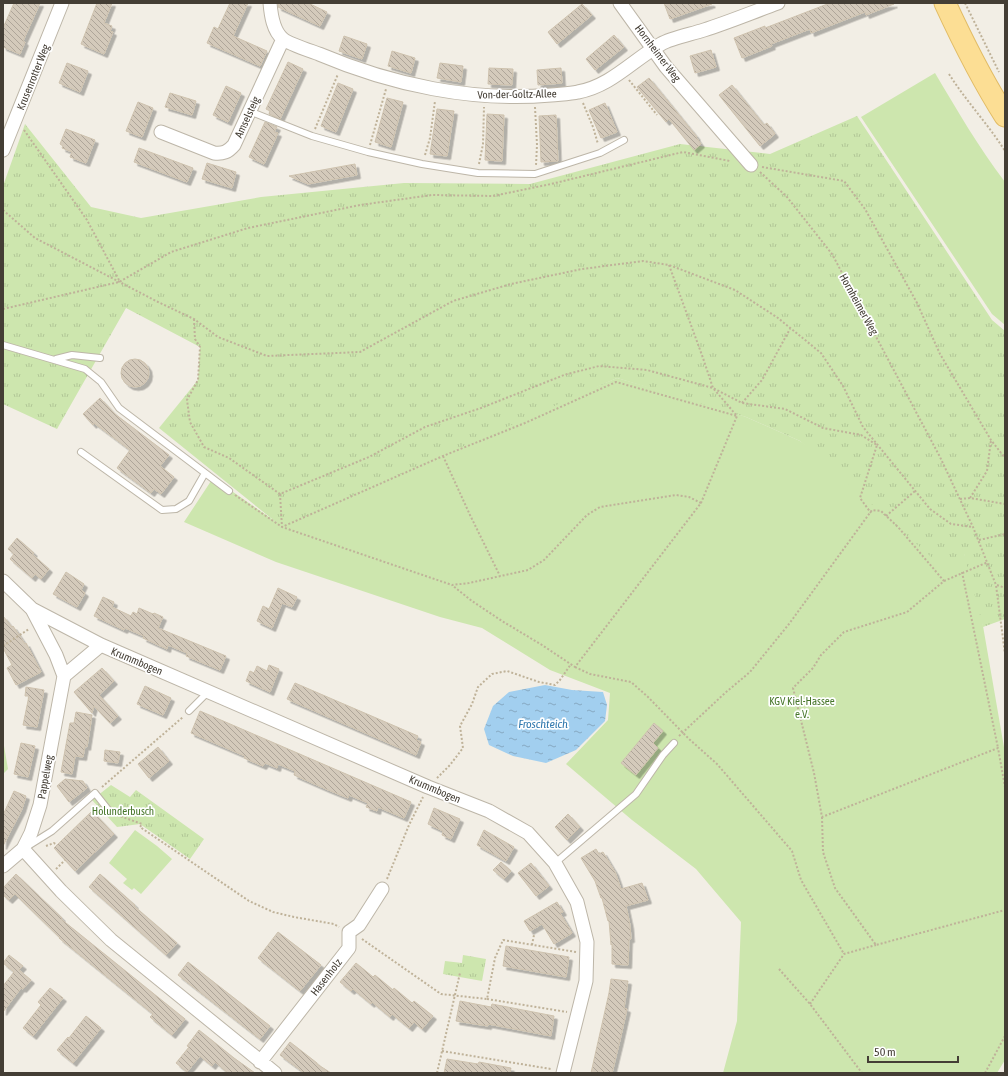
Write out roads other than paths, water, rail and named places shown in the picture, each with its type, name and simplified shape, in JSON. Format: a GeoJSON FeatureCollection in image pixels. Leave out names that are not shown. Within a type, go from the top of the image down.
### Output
{"type":"FeatureCollection","features":[{"type":"Feature","properties":{"kind":"main road"},"geometry":{"type":"LineString","coordinates":[[945,3],[974,61],[1005,116]]}},
{"type":"Feature","properties":{"kind":"street","name":"Krusenrotter Weg"},"geometry":{"type":"LineString","coordinates":[[3,150],[62,3]]}},
{"type":"Feature","properties":{"kind":"street"},"geometry":{"type":"LineString","coordinates":[[270,3],[270,11],[274,27],[283,39]]}},
{"type":"Feature","properties":{"kind":"street","name":"Von-der-Goltz-Allee"},"geometry":{"type":"LineString","coordinates":[[283,39],[342,64],[436,90],[484,96],[535,96],[579,92],[600,85],[662,43],[722,24],[778,3]]}},
{"type":"Feature","properties":{"kind":"street","name":"Hornheimer Weg"},"geometry":{"type":"LineString","coordinates":[[623,4],[666,67],[751,164]]}},
{"type":"Feature","properties":{"kind":"street","name":"Amselsteig"},"geometry":{"type":"LineString","coordinates":[[161,132],[214,152],[220,153],[227,151],[234,144],[283,39]]}},
{"type":"Feature","properties":{"kind":"street","name":"Krummbogen"},"geometry":{"type":"LineString","coordinates":[[3,581],[32,609],[101,645],[428,787],[489,811],[528,833],[555,863],[577,902],[587,942],[586,981],[564,1072]]}},
{"type":"Feature","properties":{"kind":"street","name":"Krummbogen"},"geometry":{"type":"LineString","coordinates":[[32,609],[56,655],[64,676],[101,645]]}},
{"type":"Feature","properties":{"kind":"street","name":"Pappelweg"},"geometry":{"type":"LineString","coordinates":[[3,866],[27,853],[30,834],[40,805],[64,676]]}},
{"type":"Feature","properties":{"kind":"street"},"geometry":{"type":"LineString","coordinates":[[27,853],[61,891],[111,940],[275,1073]]}},
{"type":"Feature","properties":{"kind":"street","name":"Hasenholz"},"geometry":{"type":"LineString","coordinates":[[260,1062],[349,948],[349,932],[359,925],[382,889]]}},
{"type":"Feature","properties":{"kind":"lane"},"geometry":{"type":"LineString","coordinates":[[249,111],[312,136],[368,152],[422,164],[478,173],[535,174],[600,153],[624,140]]}},
{"type":"Feature","properties":{"kind":"lane"},"geometry":{"type":"LineString","coordinates":[[3,345],[85,369],[101,382],[119,408],[229,491]]}},
{"type":"Feature","properties":{"kind":"lane"},"geometry":{"type":"LineString","coordinates":[[54,360],[72,355],[100,358]]}},
{"type":"Feature","properties":{"kind":"lane"},"geometry":{"type":"LineString","coordinates":[[81,452],[162,510],[176,508],[189,501],[205,473]]}},
{"type":"Feature","properties":{"kind":"lane"},"geometry":{"type":"LineString","coordinates":[[190,711],[208,692]]}},
{"type":"Feature","properties":{"kind":"lane"},"geometry":{"type":"LineString","coordinates":[[555,863],[636,794],[674,743]]}},
{"type":"Feature","properties":{"kind":"lane"},"geometry":{"type":"LineString","coordinates":[[27,853],[95,793],[110,812]]}},
{"type":"Feature","properties":{"kind":"water","name":"Froschteich"},"geometry":{"type":"Polygon","coordinates":[[[545,685],[572,690],[603,692],[607,705],[605,721],[576,750],[546,763],[513,756],[489,745],[484,729],[493,706],[509,692],[545,685]]]}},
{"type":"Feature","properties":{"kind":"park label","name":"KGV Kiel-Hassee e.V."},"geometry":{"type":"Point","coordinates":[802,707]}},
{"type":"Feature","properties":{"kind":"park label","name":"Holunderbusch"},"geometry":{"type":"Point","coordinates":[123,811]}}]}
